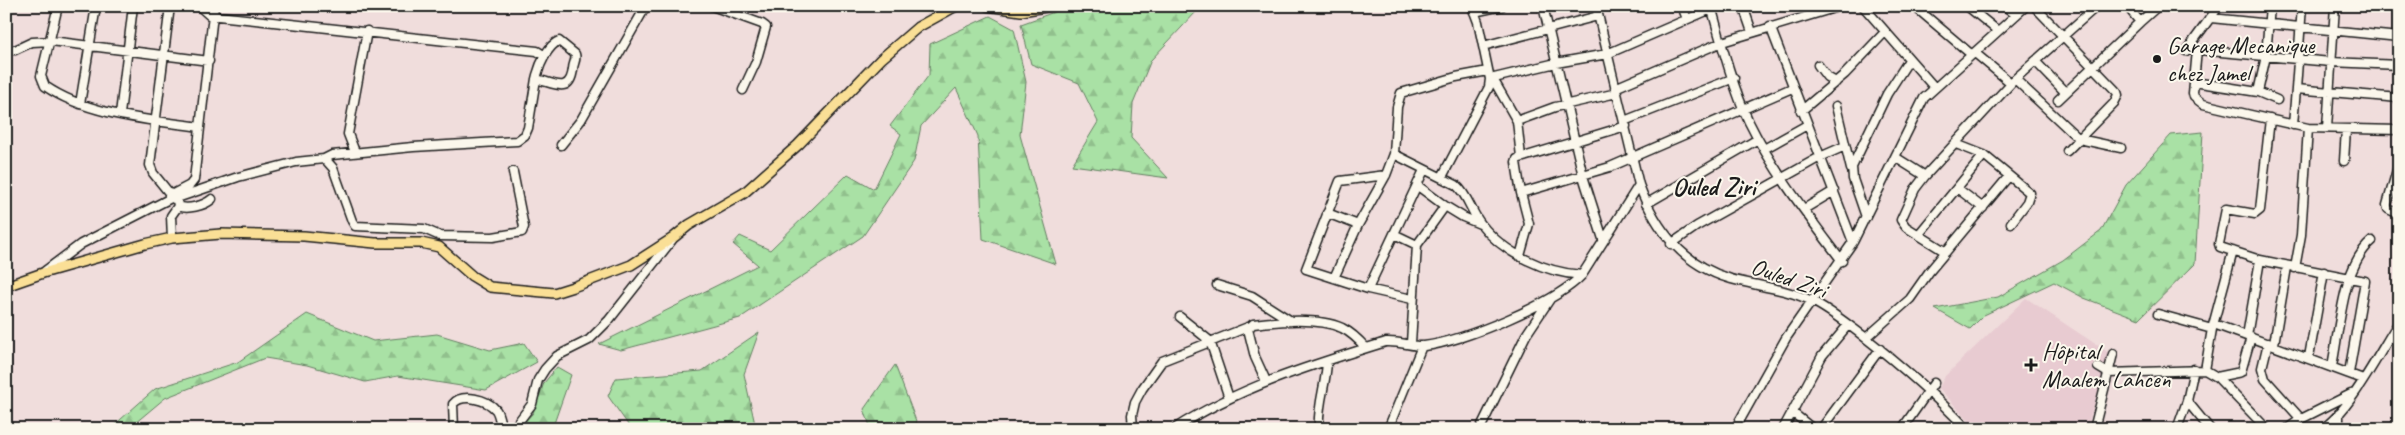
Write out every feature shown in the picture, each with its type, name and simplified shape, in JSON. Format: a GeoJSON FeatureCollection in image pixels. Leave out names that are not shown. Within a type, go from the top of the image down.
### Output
{"type":"FeatureCollection","features":[{"type":"Feature","properties":{"kind":"main road"},"geometry":{"type":"LineString","coordinates":[[6,286],[43,273],[172,238],[220,234],[304,236],[345,242],[429,244],[439,247],[472,276],[490,287],[554,293],[602,278],[631,265],[673,238],[689,225],[744,193],[798,145],[881,59],[918,27],[956,6]]}},
{"type":"Feature","properties":{"kind":"main road"},"geometry":{"type":"LineString","coordinates":[[987,6],[1021,11],[1052,6]]}},
{"type":"Feature","properties":{"kind":"street"},"geometry":{"type":"LineString","coordinates":[[58,6],[41,76],[43,84],[56,93],[80,104],[155,121],[200,127]]}},
{"type":"Feature","properties":{"kind":"street"},"geometry":{"type":"LineString","coordinates":[[80,104],[96,6]]}},
{"type":"Feature","properties":{"kind":"street"},"geometry":{"type":"LineString","coordinates":[[120,114],[133,6]]}},
{"type":"Feature","properties":{"kind":"street"},"geometry":{"type":"LineString","coordinates":[[170,6],[150,165],[153,173],[181,208],[200,206],[212,199]]}},
{"type":"Feature","properties":{"kind":"street"},"geometry":{"type":"LineString","coordinates":[[199,6],[205,13],[214,15],[537,51],[545,56]]}},
{"type":"Feature","properties":{"kind":"street"},"geometry":{"type":"LineString","coordinates":[[172,238],[171,216],[174,200],[193,182],[209,61],[214,6]]}},
{"type":"Feature","properties":{"kind":"street"},"geometry":{"type":"LineString","coordinates":[[561,146],[581,120],[646,6]]}},
{"type":"Feature","properties":{"kind":"street"},"geometry":{"type":"LineString","coordinates":[[712,6],[766,27],[756,62],[743,90]]}},
{"type":"Feature","properties":{"kind":"street"},"geometry":{"type":"LineString","coordinates":[[1502,6],[1473,9],[1490,76],[1517,121],[1521,157]]}},
{"type":"Feature","properties":{"kind":"street"},"geometry":{"type":"LineString","coordinates":[[1543,6],[1583,176],[1604,239]]}},
{"type":"Feature","properties":{"kind":"street","name":"Ouled Ziri"},"geometry":{"type":"LineString","coordinates":[[1596,6],[1639,185],[1646,204],[1671,244],[1689,257],[1729,278],[1811,300],[1880,349],[1967,429]]}},
{"type":"Feature","properties":{"kind":"street"},"geometry":{"type":"LineString","coordinates":[[1682,6],[1688,19]]}},
{"type":"Feature","properties":{"kind":"street"},"geometry":{"type":"LineString","coordinates":[[1743,6],[1752,32]]}},
{"type":"Feature","properties":{"kind":"street"},"geometry":{"type":"LineString","coordinates":[[1517,121],[1566,104],[1616,90],[1722,42],[1841,6]]}},
{"type":"Feature","properties":{"kind":"street"},"geometry":{"type":"LineString","coordinates":[[1863,6],[1934,87]]}},
{"type":"Feature","properties":{"kind":"street"},"geometry":{"type":"LineString","coordinates":[[1914,6],[1974,54],[2013,81],[2079,139],[2121,148]]}},
{"type":"Feature","properties":{"kind":"street"},"geometry":{"type":"LineString","coordinates":[[1967,6],[1998,31]]}},
{"type":"Feature","properties":{"kind":"street"},"geometry":{"type":"LineString","coordinates":[[2005,6],[2016,15]]}},
{"type":"Feature","properties":{"kind":"street"},"geometry":{"type":"LineString","coordinates":[[1735,429],[1771,362],[1811,300],[1842,261],[1853,242],[1920,106],[1934,87],[1974,54],[2026,6]]}},
{"type":"Feature","properties":{"kind":"street"},"geometry":{"type":"LineString","coordinates":[[2034,6],[2117,92],[2118,98],[2067,151]]}},
{"type":"Feature","properties":{"kind":"street"},"geometry":{"type":"LineString","coordinates":[[1946,252],[1906,226],[1901,220],[1914,190],[2013,81],[2097,6]]}},
{"type":"Feature","properties":{"kind":"street"},"geometry":{"type":"LineString","coordinates":[[2126,6],[2140,22]]}},
{"type":"Feature","properties":{"kind":"street"},"geometry":{"type":"LineString","coordinates":[[2058,100],[2158,6]]}},
{"type":"Feature","properties":{"kind":"street"},"geometry":{"type":"LineString","coordinates":[[2258,92],[2266,56],[2270,6]]}},
{"type":"Feature","properties":{"kind":"street"},"geometry":{"type":"LineString","coordinates":[[2293,124],[2302,6]]}},
{"type":"Feature","properties":{"kind":"street"},"geometry":{"type":"LineString","coordinates":[[2327,128],[2335,6]]}},
{"type":"Feature","properties":{"kind":"street"},"geometry":{"type":"LineString","coordinates":[[1334,278],[1358,225],[1386,175],[1394,154],[1397,107],[1401,93],[1456,77],[1490,76],[1607,54],[1711,8],[1744,110],[1758,139],[1804,209],[1842,261]]}},
{"type":"Feature","properties":{"kind":"street"},"geometry":{"type":"LineString","coordinates":[[2399,37],[2267,25],[2214,10],[2187,51],[2197,50],[2331,62],[2399,65]]}},
{"type":"Feature","properties":{"kind":"street"},"geometry":{"type":"LineString","coordinates":[[1483,46],[1598,16]]}},
{"type":"Feature","properties":{"kind":"street"},"geometry":{"type":"LineString","coordinates":[[1770,26],[1792,88],[1853,242]]}},
{"type":"Feature","properties":{"kind":"street"},"geometry":{"type":"LineString","coordinates":[[355,152],[348,134],[367,31]]}},
{"type":"Feature","properties":{"kind":"street"},"geometry":{"type":"LineString","coordinates":[[1802,111],[1836,82],[1885,32]]}},
{"type":"Feature","properties":{"kind":"street"},"geometry":{"type":"LineString","coordinates":[[6,49],[15,50],[32,42],[51,41],[209,61]]}},
{"type":"Feature","properties":{"kind":"street"},"geometry":{"type":"LineString","coordinates":[[43,273],[81,244],[174,200],[246,174],[296,162],[325,159],[332,155],[355,152],[517,141],[527,132],[536,79],[545,56],[555,42],[560,42],[576,55],[573,78],[569,82],[560,85],[536,79]]}},
{"type":"Feature","properties":{"kind":"street"},"geometry":{"type":"LineString","coordinates":[[2197,50],[2194,97],[2203,104],[2308,128],[2399,130]]}},
{"type":"Feature","properties":{"kind":"street"},"geometry":{"type":"LineString","coordinates":[[1852,171],[1869,129],[1887,94],[1909,60]]}},
{"type":"Feature","properties":{"kind":"street"},"geometry":{"type":"LineString","coordinates":[[2035,61],[2065,92]]}},
{"type":"Feature","properties":{"kind":"street"},"geometry":{"type":"LineString","coordinates":[[1818,65],[1827,78],[1836,82]]}},
{"type":"Feature","properties":{"kind":"street"},"geometry":{"type":"LineString","coordinates":[[1442,177],[1487,94],[1490,76]]}},
{"type":"Feature","properties":{"kind":"street"},"geometry":{"type":"LineString","coordinates":[[1520,256],[1529,224],[1516,162],[1521,157],[1625,124],[1734,78]]}},
{"type":"Feature","properties":{"kind":"street"},"geometry":{"type":"LineString","coordinates":[[2194,82],[2258,92],[2277,100]]}},
{"type":"Feature","properties":{"kind":"street"},"geometry":{"type":"LineString","coordinates":[[1522,193],[1583,176],[1633,157],[1792,88]]}},
{"type":"Feature","properties":{"kind":"street"},"geometry":{"type":"LineString","coordinates":[[2296,89],[2399,98]]}},
{"type":"Feature","properties":{"kind":"street"},"geometry":{"type":"LineString","coordinates":[[1836,106],[1845,146],[1866,217]]}},
{"type":"Feature","properties":{"kind":"street"},"geometry":{"type":"LineString","coordinates":[[2270,119],[2260,210],[2255,214],[2228,208],[2225,212],[2219,246],[2233,252],[2291,268],[2324,272],[2366,282],[2349,373]]}},
{"type":"Feature","properties":{"kind":"street"},"geometry":{"type":"LineString","coordinates":[[1764,149],[1807,125]]}},
{"type":"Feature","properties":{"kind":"street"},"geometry":{"type":"LineString","coordinates":[[2302,418],[2265,379],[2262,368],[2271,343],[2301,235],[2308,128]]}},
{"type":"Feature","properties":{"kind":"street"},"geometry":{"type":"LineString","coordinates":[[2344,161],[2346,129]]}},
{"type":"Feature","properties":{"kind":"street"},"geometry":{"type":"LineString","coordinates":[[1646,204],[1758,139]]}},
{"type":"Feature","properties":{"kind":"street"},"geometry":{"type":"LineString","coordinates":[[1956,144],[1984,155],[2031,194],[2010,223]]}},
{"type":"Feature","properties":{"kind":"street"},"geometry":{"type":"LineString","coordinates":[[1671,244],[1697,226],[1784,179],[1820,157],[1845,146]]}},
{"type":"Feature","properties":{"kind":"street"},"geometry":{"type":"LineString","coordinates":[[1394,154],[1442,177],[1462,191],[1480,224]]}},
{"type":"Feature","properties":{"kind":"street"},"geometry":{"type":"LineString","coordinates":[[1919,234],[1984,155]]}},
{"type":"Feature","properties":{"kind":"street"},"geometry":{"type":"LineString","coordinates":[[1895,157],[1925,176]]}},
{"type":"Feature","properties":{"kind":"street"},"geometry":{"type":"LineString","coordinates":[[325,159],[333,168],[354,225],[372,228],[424,229],[440,236],[493,237],[522,232],[524,226],[513,172]]}},
{"type":"Feature","properties":{"kind":"street"},"geometry":{"type":"LineString","coordinates":[[2399,163],[2396,185],[2387,208],[2399,214]]}},
{"type":"Feature","properties":{"kind":"street"},"geometry":{"type":"LineString","coordinates":[[1368,289],[1424,170]]}},
{"type":"Feature","properties":{"kind":"street"},"geometry":{"type":"LineString","coordinates":[[1386,175],[1340,181],[1306,269],[1368,289],[1412,299]]}},
{"type":"Feature","properties":{"kind":"street"},"geometry":{"type":"LineString","coordinates":[[1866,338],[1910,299],[2009,176]]}},
{"type":"Feature","properties":{"kind":"street"},"geometry":{"type":"LineString","coordinates":[[1174,429],[1204,410],[1266,381],[1389,342],[1411,343],[1422,346],[1474,332],[1550,299],[1565,290],[1582,275],[1639,185]]}},
{"type":"Feature","properties":{"kind":"street"},"geometry":{"type":"LineString","coordinates":[[1418,186],[1445,206],[1463,217],[1480,224],[1520,256],[1553,271],[1582,275]]}},
{"type":"Feature","properties":{"kind":"street"},"geometry":{"type":"LineString","coordinates":[[1957,188],[1982,208]]}},
{"type":"Feature","properties":{"kind":"street"},"geometry":{"type":"LineString","coordinates":[[1804,209],[1834,191]]}},
{"type":"Feature","properties":{"kind":"street"},"geometry":{"type":"LineString","coordinates":[[1411,343],[1412,299],[1417,245],[1445,206]]}},
{"type":"Feature","properties":{"kind":"street"},"geometry":{"type":"LineString","coordinates":[[1327,213],[1358,225]]}},
{"type":"Feature","properties":{"kind":"street"},"geometry":{"type":"LineString","coordinates":[[429,244],[432,234]]}},
{"type":"Feature","properties":{"kind":"street"},"geometry":{"type":"LineString","coordinates":[[1394,234],[1417,245]]}},
{"type":"Feature","properties":{"kind":"street"},"geometry":{"type":"LineString","coordinates":[[513,429],[532,404],[538,380],[545,368],[557,356],[589,340],[609,320],[673,238]]}},
{"type":"Feature","properties":{"kind":"street"},"geometry":{"type":"LineString","coordinates":[[2332,366],[2350,277],[2357,257],[2372,241]]}},
{"type":"Feature","properties":{"kind":"street"},"geometry":{"type":"LineString","coordinates":[[2205,370],[2213,326],[2233,252]]}},
{"type":"Feature","properties":{"kind":"street"},"geometry":{"type":"LineString","coordinates":[[2217,378],[2241,372],[2249,337],[2260,260]]}},
{"type":"Feature","properties":{"kind":"street"},"geometry":{"type":"LineString","coordinates":[[2309,357],[2324,272]]}},
{"type":"Feature","properties":{"kind":"street"},"geometry":{"type":"LineString","coordinates":[[1217,285],[1252,296],[1291,321]]}},
{"type":"Feature","properties":{"kind":"street"},"geometry":{"type":"LineString","coordinates":[[1480,429],[1526,335],[1550,299]]}},
{"type":"Feature","properties":{"kind":"street"},"geometry":{"type":"LineString","coordinates":[[2158,314],[2213,326],[2271,343],[2363,379]]}},
{"type":"Feature","properties":{"kind":"street"},"geometry":{"type":"LineString","coordinates":[[1180,316],[1210,341],[1229,398]]}},
{"type":"Feature","properties":{"kind":"street"},"geometry":{"type":"LineString","coordinates":[[1133,429],[1132,415],[1135,402],[1162,361],[1253,324],[1291,321],[1340,327],[1366,348]]}},
{"type":"Feature","properties":{"kind":"street"},"geometry":{"type":"LineString","coordinates":[[2322,429],[2339,412],[2353,393],[2399,322]]}},
{"type":"Feature","properties":{"kind":"street"},"geometry":{"type":"LineString","coordinates":[[1783,429],[1822,356],[1848,325]]}},
{"type":"Feature","properties":{"kind":"street"},"geometry":{"type":"LineString","coordinates":[[1248,327],[1255,357],[1266,381]]}},
{"type":"Feature","properties":{"kind":"street"},"geometry":{"type":"LineString","coordinates":[[1388,429],[1422,346]]}},
{"type":"Feature","properties":{"kind":"street"},"geometry":{"type":"LineString","coordinates":[[1821,429],[1880,349]]}},
{"type":"Feature","properties":{"kind":"street"},"geometry":{"type":"LineString","coordinates":[[2094,429],[2113,354]]}},
{"type":"Feature","properties":{"kind":"street"},"geometry":{"type":"LineString","coordinates":[[1319,429],[1319,409],[1326,383],[1327,362]]}},
{"type":"Feature","properties":{"kind":"street"},"geometry":{"type":"LineString","coordinates":[[2098,367],[2108,373],[2205,370],[2217,378],[2267,429]]}},
{"type":"Feature","properties":{"kind":"street"},"geometry":{"type":"LineString","coordinates":[[2177,429],[2187,401],[2194,369]]}},
{"type":"Feature","properties":{"kind":"street"},"geometry":{"type":"LineString","coordinates":[[1902,429],[1934,383]]}},
{"type":"Feature","properties":{"kind":"street"},"geometry":{"type":"LineString","coordinates":[[2287,429],[2302,418],[2353,393]]}},
{"type":"Feature","properties":{"kind":"street"},"geometry":{"type":"LineString","coordinates":[[454,429],[453,404],[456,400],[466,397],[484,402],[496,410],[502,429]]}},
{"type":"Feature","properties":{"kind":"street"},"geometry":{"type":"LineString","coordinates":[[2187,401],[2210,429]]}},
{"type":"Feature","properties":{"kind":"street"},"geometry":{"type":"LineString","coordinates":[[1792,412],[1813,429]]}},
{"type":"Feature","properties":{"kind":"street"},"geometry":{"type":"LineString","coordinates":[[2339,412],[2339,429]]}},
{"type":"Feature","properties":{"kind":"shaded area","name":"Hôpital Maalem Lahcen"},"geometry":{"type":"Polygon","coordinates":[[[2026,298],[2109,353],[2087,429],[1976,429],[1939,388],[1945,376],[2026,298]]]}},
{"type":"Feature","properties":{"kind":"green space"},"geometry":{"type":"Polygon","coordinates":[[[1071,6],[1198,6],[1197,11],[1151,60],[1133,104],[1131,138],[1168,178],[1072,165],[1098,122],[1079,83],[1031,64],[1021,24],[1071,6]]]}},
{"type":"Feature","properties":{"kind":"green space"},"geometry":{"type":"Polygon","coordinates":[[[990,16],[1014,29],[1026,82],[1020,135],[1056,264],[983,239],[978,136],[956,88],[921,126],[914,161],[863,236],[740,318],[621,350],[599,344],[758,265],[733,244],[740,236],[770,250],[848,174],[874,189],[901,134],[890,126],[929,75],[930,44],[990,16]]]}},
{"type":"Feature","properties":{"kind":"green space"},"geometry":{"type":"Polygon","coordinates":[[[2203,132],[2195,264],[2139,319],[2084,298],[2054,282],[1984,315],[1970,329],[1935,309],[1998,297],[2063,260],[2101,231],[2126,185],[2171,135],[2203,132]]]}},
{"type":"Feature","properties":{"kind":"green space"},"geometry":{"type":"Polygon","coordinates":[[[307,314],[373,341],[437,334],[490,350],[524,343],[537,362],[486,390],[398,376],[365,382],[307,365],[265,358],[165,398],[128,429],[98,429],[112,427],[155,389],[238,362],[307,314]]]}},
{"type":"Feature","properties":{"kind":"green space"},"geometry":{"type":"Polygon","coordinates":[[[759,332],[744,374],[756,429],[631,429],[608,396],[616,378],[702,371],[759,332]]]}},
{"type":"Feature","properties":{"kind":"green space"},"geometry":{"type":"Polygon","coordinates":[[[895,365],[919,429],[871,429],[864,409],[895,365]]]}},
{"type":"Feature","properties":{"kind":"green space"},"geometry":{"type":"Polygon","coordinates":[[[557,367],[571,375],[552,429],[518,429],[533,413],[544,383],[557,367]]]}},
{"type":"Feature","properties":{"kind":"place","name":"Garage Mecanique chez Jamel"},"geometry":{"type":"Point","coordinates":[2157,59]}},
{"type":"Feature","properties":{"kind":"place","name":"Hôpital Maalem Lahcen"},"geometry":{"type":"Point","coordinates":[2031,365]}},
{"type":"Feature","properties":{"kind":"district","name":"Ouled Ziri"},"geometry":{"type":"Point","coordinates":[1714,187]}}]}
